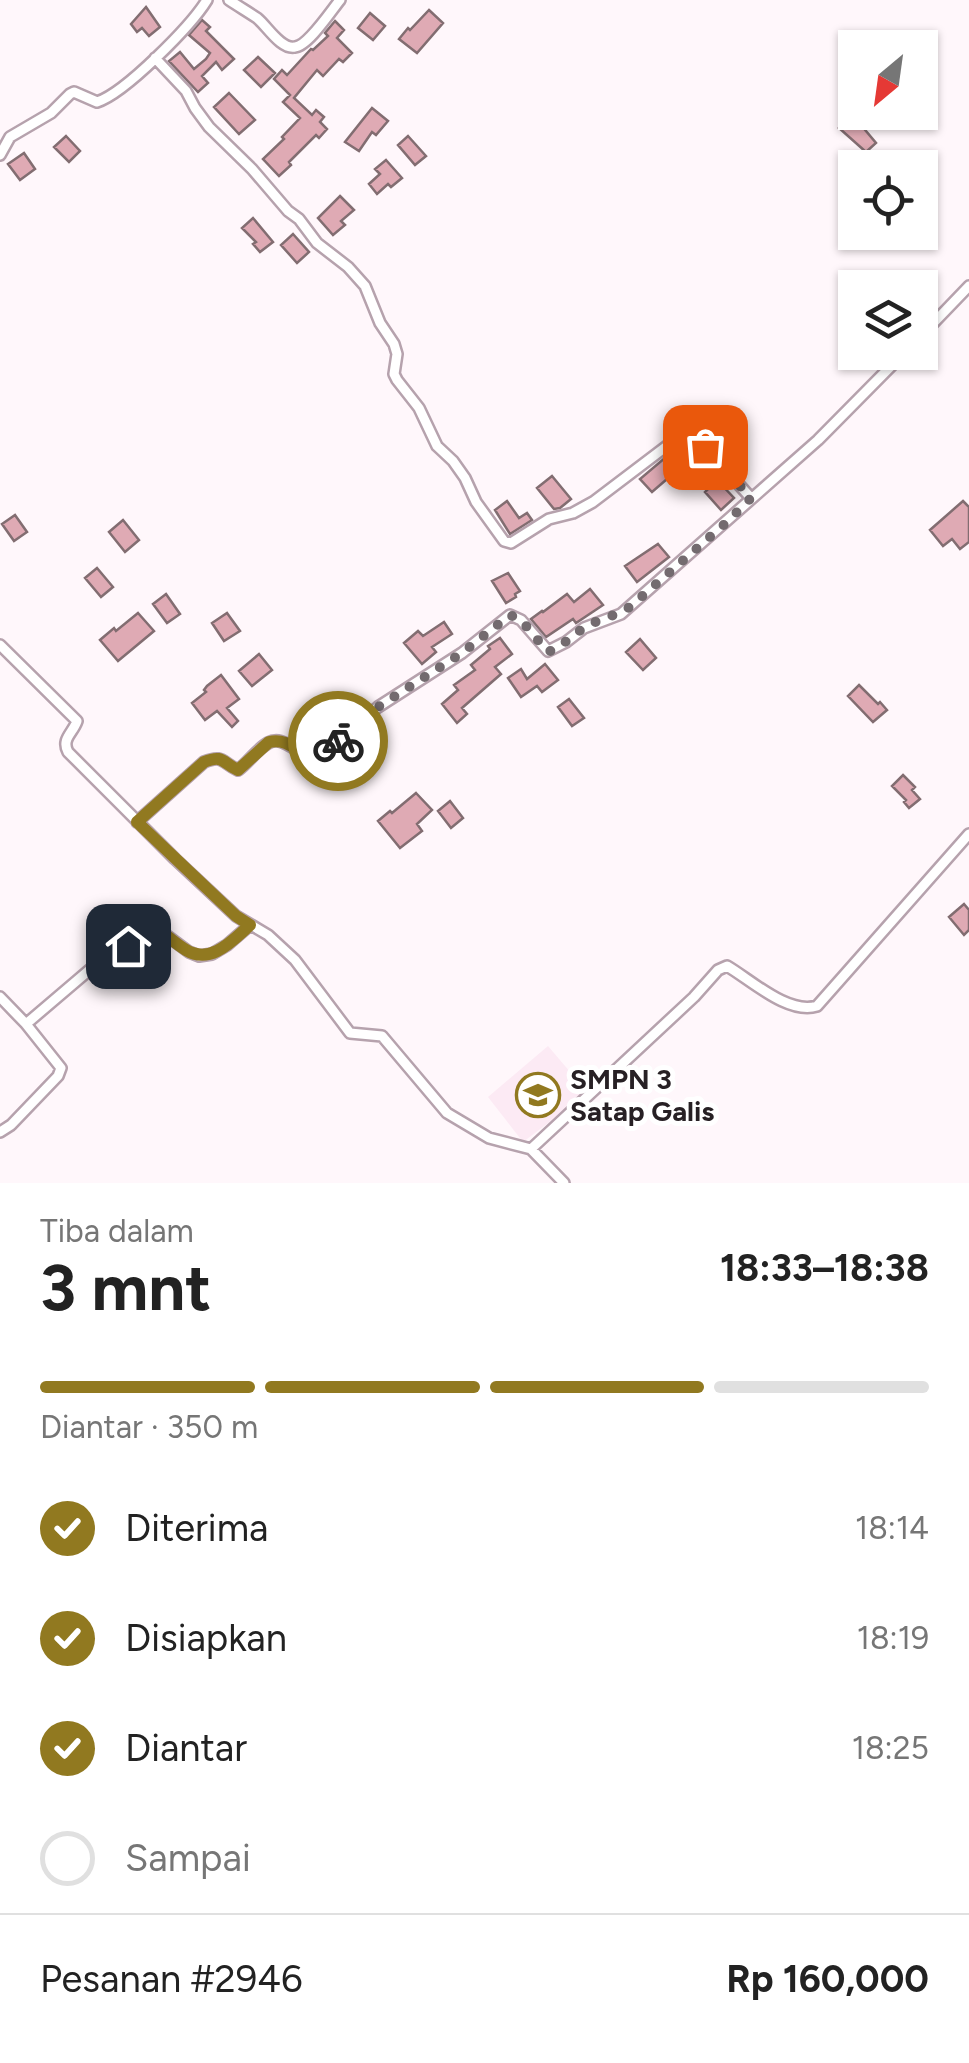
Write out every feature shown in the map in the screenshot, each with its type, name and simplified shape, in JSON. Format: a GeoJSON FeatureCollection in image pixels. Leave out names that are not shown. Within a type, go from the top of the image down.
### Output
{"type":"FeatureCollection","features":[{"type":"Feature","properties":{"kind":"street"},"geometry":{"type":"LineString","coordinates":[[0,155],[10,138],[51,113],[70,94],[74,92],[97,102],[104,99],[155,58],[206,0]]}},
{"type":"Feature","properties":{"kind":"street"},"geometry":{"type":"LineString","coordinates":[[229,0],[294,48],[308,38],[340,0]]}},
{"type":"Feature","properties":{"kind":"street"},"geometry":{"type":"LineString","coordinates":[[155,58],[186,91],[209,127],[299,219],[317,243],[348,266],[365,286],[380,323],[394,344],[394,374],[419,408],[437,446],[459,470],[504,541],[510,543],[549,519],[573,513],[593,502],[680,436],[688,435],[705,447],[751,498]]}},
{"type":"Feature","properties":{"kind":"street"},"geometry":{"type":"LineString","coordinates":[[938,318],[969,286]]}},
{"type":"Feature","properties":{"kind":"street"},"geometry":{"type":"LineString","coordinates":[[137,822],[204,762],[224,760],[238,770],[269,742],[278,740],[304,755],[321,755],[378,707],[462,653],[510,615],[521,620],[544,649],[552,651],[584,628],[621,614],[818,440],[887,370]]}},
{"type":"Feature","properties":{"kind":"street"},"geometry":{"type":"LineString","coordinates":[[0,645],[74,716],[76,725],[66,740],[68,752],[236,916],[268,935],[295,960],[350,1033],[377,1034],[386,1039],[447,1113],[488,1138],[531,1149],[564,1183]]}},
{"type":"Feature","properties":{"kind":"street"},"geometry":{"type":"LineString","coordinates":[[531,1149],[718,970],[727,966],[794,1006],[816,1006],[969,834]]}},
{"type":"Feature","properties":{"kind":"street"},"geometry":{"type":"LineString","coordinates":[[26,1024],[107,955],[150,932],[162,932],[200,956],[228,946],[250,925]]}},
{"type":"Feature","properties":{"kind":"street"},"geometry":{"type":"LineString","coordinates":[[0,996],[61,1068],[58,1076],[0,1132]]}},
{"type":"Feature","properties":{"kind":"shaded area","name":"SMPN 3 Satap Galis"},"geometry":{"type":"Polygon","coordinates":[[[548,1046],[588,1093],[523,1142],[488,1097],[548,1046]]]}},
{"type":"Feature","properties":{"kind":"building"},"geometry":{"type":"Polygon","coordinates":[[[146,7],[160,27],[149,36],[142,28],[137,32],[131,24],[146,7]]]}},
{"type":"Feature","properties":{"kind":"building"},"geometry":{"type":"Polygon","coordinates":[[[429,10],[443,23],[417,53],[399,39],[429,10]]]}},
{"type":"Feature","properties":{"kind":"building"},"geometry":{"type":"Polygon","coordinates":[[[370,13],[385,26],[373,40],[358,28],[370,13]]]}},
{"type":"Feature","properties":{"kind":"building"},"geometry":{"type":"Polygon","coordinates":[[[202,20],[210,27],[206,31],[234,59],[222,70],[216,62],[202,76],[208,83],[198,92],[169,61],[180,52],[194,69],[206,59],[210,53],[189,35],[202,20]]]}},
{"type":"Feature","properties":{"kind":"building"},"geometry":{"type":"Polygon","coordinates":[[[335,21],[344,30],[337,38],[352,53],[343,62],[339,59],[323,76],[317,70],[294,98],[312,115],[316,110],[324,117],[320,122],[327,129],[319,138],[316,135],[279,176],[263,159],[300,118],[283,102],[290,95],[274,79],[282,70],[287,75],[328,36],[325,33],[335,21]]]}},
{"type":"Feature","properties":{"kind":"building"},"geometry":{"type":"Polygon","coordinates":[[[258,57],[275,73],[261,87],[244,70],[258,57]]]}},
{"type":"Feature","properties":{"kind":"building"},"geometry":{"type":"Polygon","coordinates":[[[229,93],[255,120],[239,134],[214,107],[229,93]]]}},
{"type":"Feature","properties":{"kind":"building"},"geometry":{"type":"Polygon","coordinates":[[[372,108],[388,121],[376,135],[372,132],[359,151],[345,142],[372,108]]]}},
{"type":"Feature","properties":{"kind":"building"},"geometry":{"type":"Polygon","coordinates":[[[841,130],[865,130],[876,143],[864,150],[841,130]]]}},
{"type":"Feature","properties":{"kind":"building"},"geometry":{"type":"Polygon","coordinates":[[[66,136],[80,151],[69,162],[54,147],[66,136]]]}},
{"type":"Feature","properties":{"kind":"building"},"geometry":{"type":"Polygon","coordinates":[[[408,136],[426,156],[415,165],[398,145],[408,136]]]}},
{"type":"Feature","properties":{"kind":"building"},"geometry":{"type":"Polygon","coordinates":[[[24,153],[35,169],[20,180],[8,164],[24,153]]]}},
{"type":"Feature","properties":{"kind":"building"},"geometry":{"type":"Polygon","coordinates":[[[386,160],[402,178],[377,194],[369,184],[380,174],[375,169],[386,160]]]}},
{"type":"Feature","properties":{"kind":"building"},"geometry":{"type":"Polygon","coordinates":[[[340,196],[354,210],[333,235],[318,218],[340,196]]]}},
{"type":"Feature","properties":{"kind":"building"},"geometry":{"type":"Polygon","coordinates":[[[253,218],[273,242],[260,252],[242,228],[253,218]]]}},
{"type":"Feature","properties":{"kind":"building"},"geometry":{"type":"Polygon","coordinates":[[[293,234],[309,252],[297,263],[281,245],[293,234]]]}},
{"type":"Feature","properties":{"kind":"building"},"geometry":{"type":"Polygon","coordinates":[[[666,457],[680,473],[652,492],[640,479],[666,457]]]}},
{"type":"Feature","properties":{"kind":"building"},"geometry":{"type":"Polygon","coordinates":[[[552,476],[571,499],[554,509],[537,488],[552,476]]]}},
{"type":"Feature","properties":{"kind":"building"},"geometry":{"type":"Polygon","coordinates":[[[717,480],[734,498],[721,510],[705,492],[717,480]]]}},
{"type":"Feature","properties":{"kind":"building"},"geometry":{"type":"Polygon","coordinates":[[[507,501],[519,518],[527,513],[532,520],[510,534],[495,510],[507,501]]]}},
{"type":"Feature","properties":{"kind":"building"},"geometry":{"type":"Polygon","coordinates":[[[963,501],[969,507],[969,542],[960,549],[952,539],[943,546],[930,530],[963,501]]]}},
{"type":"Feature","properties":{"kind":"building"},"geometry":{"type":"Polygon","coordinates":[[[15,515],[27,532],[14,541],[2,524],[15,515]]]}},
{"type":"Feature","properties":{"kind":"building"},"geometry":{"type":"Polygon","coordinates":[[[123,520],[139,540],[125,552],[109,532],[123,520]]]}},
{"type":"Feature","properties":{"kind":"building"},"geometry":{"type":"Polygon","coordinates":[[[658,544],[669,557],[637,582],[625,566],[658,544]]]}},
{"type":"Feature","properties":{"kind":"building"},"geometry":{"type":"Polygon","coordinates":[[[97,568],[113,587],[101,597],[85,578],[97,568]]]}},
{"type":"Feature","properties":{"kind":"building"},"geometry":{"type":"Polygon","coordinates":[[[508,573],[520,591],[506,603],[492,581],[508,573]]]}},
{"type":"Feature","properties":{"kind":"building"},"geometry":{"type":"Polygon","coordinates":[[[590,589],[603,605],[576,623],[573,619],[546,637],[531,619],[567,594],[574,602],[590,589]]]}},
{"type":"Feature","properties":{"kind":"building"},"geometry":{"type":"Polygon","coordinates":[[[166,594],[180,614],[167,623],[153,604],[166,594]]]}},
{"type":"Feature","properties":{"kind":"building"},"geometry":{"type":"Polygon","coordinates":[[[138,613],[154,631],[118,661],[100,640],[138,613]]]}},
{"type":"Feature","properties":{"kind":"building"},"geometry":{"type":"Polygon","coordinates":[[[227,613],[240,631],[224,641],[212,623],[227,613]]]}},
{"type":"Feature","properties":{"kind":"building"},"geometry":{"type":"Polygon","coordinates":[[[444,622],[452,634],[432,647],[436,652],[422,664],[404,643],[418,631],[423,636],[444,622]]]}},
{"type":"Feature","properties":{"kind":"building"},"geometry":{"type":"Polygon","coordinates":[[[500,638],[512,654],[495,667],[501,674],[462,708],[467,714],[457,723],[442,704],[458,690],[454,685],[475,670],[471,665],[500,638]]]}},
{"type":"Feature","properties":{"kind":"building"},"geometry":{"type":"Polygon","coordinates":[[[640,639],[656,658],[643,670],[626,652],[640,639]]]}},
{"type":"Feature","properties":{"kind":"building"},"geometry":{"type":"Polygon","coordinates":[[[259,654],[272,670],[252,686],[239,671],[259,654]]]}},
{"type":"Feature","properties":{"kind":"building"},"geometry":{"type":"Polygon","coordinates":[[[545,664],[558,680],[542,692],[537,686],[521,697],[508,678],[521,669],[527,679],[545,664]]]}},
{"type":"Feature","properties":{"kind":"building"},"geometry":{"type":"Polygon","coordinates":[[[221,675],[239,699],[227,708],[238,721],[232,727],[217,711],[205,720],[192,703],[221,675]]]}},
{"type":"Feature","properties":{"kind":"building"},"geometry":{"type":"Polygon","coordinates":[[[859,685],[887,710],[873,722],[848,696],[859,685]]]}},
{"type":"Feature","properties":{"kind":"building"},"geometry":{"type":"Polygon","coordinates":[[[569,699],[584,718],[572,726],[558,707],[569,699]]]}},
{"type":"Feature","properties":{"kind":"building"},"geometry":{"type":"Polygon","coordinates":[[[903,775],[920,799],[909,808],[892,786],[903,775]]]}},
{"type":"Feature","properties":{"kind":"building"},"geometry":{"type":"Polygon","coordinates":[[[416,793],[432,810],[417,824],[422,831],[400,848],[378,821],[416,793]]]}},
{"type":"Feature","properties":{"kind":"building"},"geometry":{"type":"Polygon","coordinates":[[[450,801],[463,818],[451,828],[438,811],[450,801]]]}},
{"type":"Feature","properties":{"kind":"building"},"geometry":{"type":"Polygon","coordinates":[[[964,904],[969,910],[969,930],[964,935],[949,917],[964,904]]]}},
{"type":"Feature","properties":{"kind":"way so far"},"geometry":{"type":"LineString","coordinates":[[338,741],[378,707],[462,653],[510,615],[521,620],[548,652],[584,628],[621,614],[631,606],[751,498],[705,447]]}},
{"type":"Feature","properties":{"kind":"place","name":"SMPN 3 Satap Galis"},"geometry":{"type":"Point","coordinates":[538,1095]}},
{"type":"Feature","properties":{"kind":"route"},"geometry":{"type":"LineString","coordinates":[[128,946],[158,930],[190,952],[200,956],[212,954],[228,946],[250,925],[137,822],[204,762],[217,758],[238,770],[269,742],[284,742],[311,757],[321,755],[338,741]]}}]}
